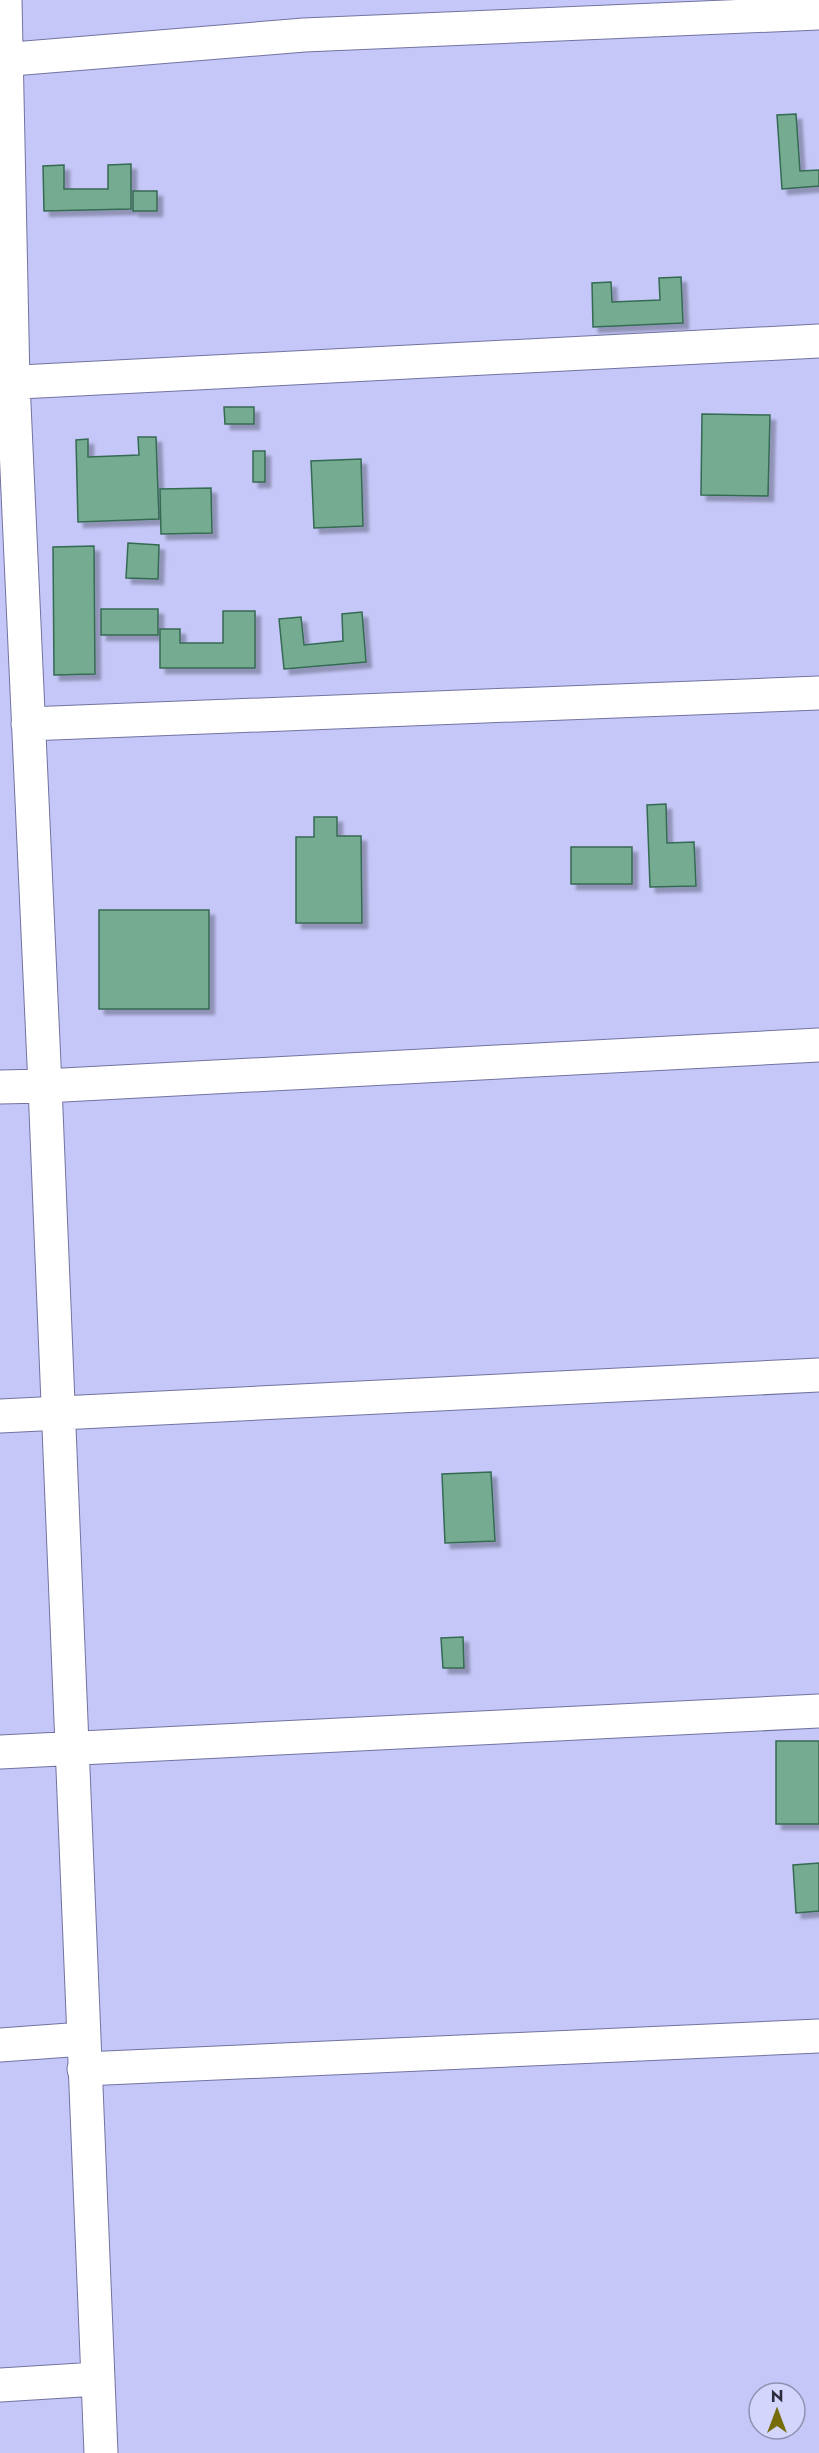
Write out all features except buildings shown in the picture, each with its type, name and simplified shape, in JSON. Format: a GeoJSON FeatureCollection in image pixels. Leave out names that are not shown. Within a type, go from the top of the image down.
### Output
{"type":"FeatureCollection","features":[{"type":"Feature","properties":{"kind":"street"},"geometry":{"type":"LineString","coordinates":[[5,0],[3,60],[6,382],[18,706],[45,1086],[100,2453]]}},
{"type":"Feature","properties":{"kind":"street"},"geometry":{"type":"LineString","coordinates":[[3,60],[304,35],[819,13]]}},
{"type":"Feature","properties":{"kind":"street"},"geometry":{"type":"LineString","coordinates":[[6,382],[819,341]]}},
{"type":"Feature","properties":{"kind":"street"},"geometry":{"type":"LineString","coordinates":[[18,706],[819,693]]}},
{"type":"Feature","properties":{"kind":"street"},"geometry":{"type":"LineString","coordinates":[[0,1087],[819,1046]]}},
{"type":"Feature","properties":{"kind":"street"},"geometry":{"type":"LineString","coordinates":[[0,1416],[819,1375]]}},
{"type":"Feature","properties":{"kind":"street"},"geometry":{"type":"LineString","coordinates":[[0,1752],[819,1711]]}},
{"type":"Feature","properties":{"kind":"street"},"geometry":{"type":"LineString","coordinates":[[0,2045],[83,2054],[819,2036]]}},
{"type":"Feature","properties":{"kind":"street"},"geometry":{"type":"LineString","coordinates":[[0,2385],[97,2379]]}}]}
